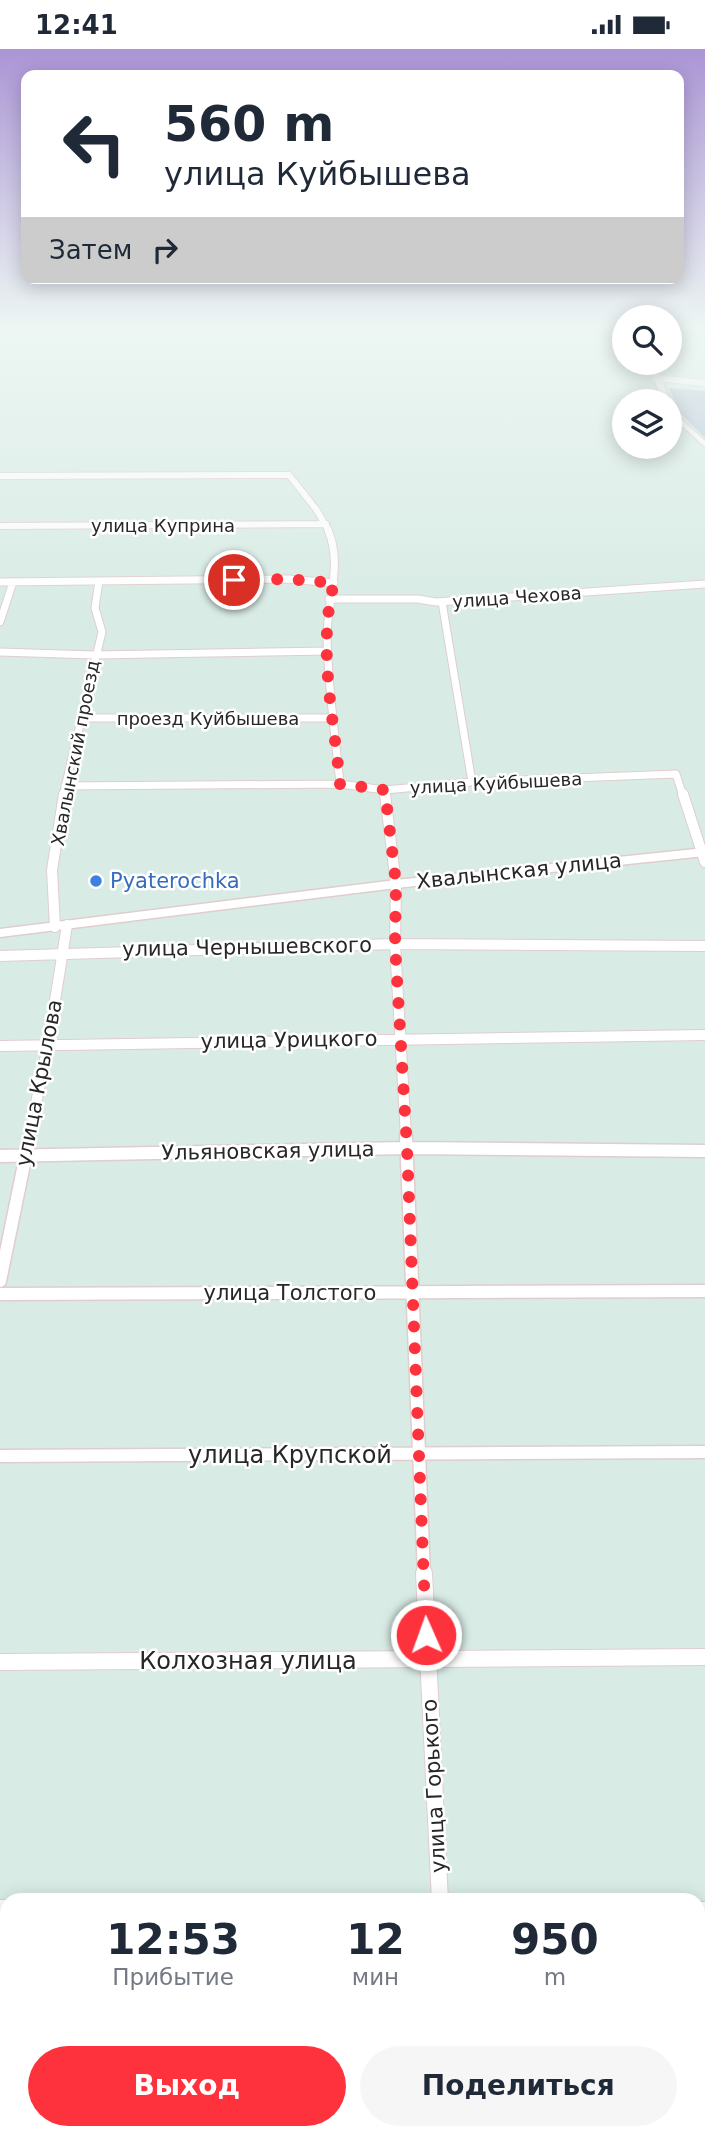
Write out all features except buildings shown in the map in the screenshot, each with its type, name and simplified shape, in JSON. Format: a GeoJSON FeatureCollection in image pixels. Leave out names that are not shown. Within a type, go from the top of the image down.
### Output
{"type":"FeatureCollection","features":[{"type":"Feature","properties":{"kind":"street"},"geometry":{"type":"LineString","coordinates":[[682,423],[705,445]]}},
{"type":"Feature","properties":{"kind":"street"},"geometry":{"type":"LineString","coordinates":[[0,475],[289,475],[326,524],[335,549],[334,583],[327,608],[327,651],[340,784]]}},
{"type":"Feature","properties":{"kind":"street","name":"улица Куприна"},"geometry":{"type":"LineString","coordinates":[[0,526],[326,524]]}},
{"type":"Feature","properties":{"kind":"street"},"geometry":{"type":"LineString","coordinates":[[0,582],[288,579],[334,583]]}},
{"type":"Feature","properties":{"kind":"street","name":"Хвалынский проезд"},"geometry":{"type":"LineString","coordinates":[[61,926],[52,870],[65,786],[94,655],[102,632],[95,608],[99,581]]}},
{"type":"Feature","properties":{"kind":"street"},"geometry":{"type":"LineString","coordinates":[[0,622],[12,582]]}},
{"type":"Feature","properties":{"kind":"street","name":"улица Чехова"},"geometry":{"type":"LineString","coordinates":[[329,599],[418,599],[442,602],[705,584]]}},
{"type":"Feature","properties":{"kind":"street"},"geometry":{"type":"LineString","coordinates":[[442,602],[471,782]]}},
{"type":"Feature","properties":{"kind":"street"},"geometry":{"type":"LineString","coordinates":[[0,652],[94,655],[327,651]]}},
{"type":"Feature","properties":{"kind":"street","name":"проезд Куйбышева"},"geometry":{"type":"LineString","coordinates":[[81,718],[334,718]]}},
{"type":"Feature","properties":{"kind":"street","name":"улица Куйбышева"},"geometry":{"type":"LineString","coordinates":[[65,786],[340,784],[385,790],[471,782],[676,774],[704,855]]}},
{"type":"Feature","properties":{"kind":"street","name":"улица Горького"},"geometry":{"type":"LineString","coordinates":[[385,790],[396,884],[395,944],[399,1038],[407,1148],[427,1660],[440,1893]]}},
{"type":"Feature","properties":{"kind":"street","name":"Хвалынская улица"},"geometry":{"type":"LineString","coordinates":[[0,933],[396,884],[704,855]]}},
{"type":"Feature","properties":{"kind":"street","name":"улица Крылова"},"geometry":{"type":"LineString","coordinates":[[0,1281],[64,952],[61,926]]}},
{"type":"Feature","properties":{"kind":"street","name":"улица Чернышевского"},"geometry":{"type":"LineString","coordinates":[[0,956],[395,944],[705,946]]}},
{"type":"Feature","properties":{"kind":"street","name":"улица Урицкого"},"geometry":{"type":"LineString","coordinates":[[0,1046],[705,1035]]}},
{"type":"Feature","properties":{"kind":"street","name":"Ульяновская улица"},"geometry":{"type":"LineString","coordinates":[[0,1156],[407,1148],[705,1151]]}},
{"type":"Feature","properties":{"kind":"street","name":"улица Толстого"},"geometry":{"type":"LineString","coordinates":[[0,1294],[705,1290]]}},
{"type":"Feature","properties":{"kind":"street","name":"улица Крупской"},"geometry":{"type":"LineString","coordinates":[[0,1456],[705,1452]]}},
{"type":"Feature","properties":{"kind":"street","name":"Колхозная улица"},"geometry":{"type":"LineString","coordinates":[[0,1663],[705,1657]]}},
{"type":"Feature","properties":{"kind":"shaded area"},"geometry":{"type":"Polygon","coordinates":[[[690,423],[705,423],[705,438],[690,423]]]}},
{"type":"Feature","properties":{"kind":"place","name":"Pyaterochka"},"geometry":{"type":"Point","coordinates":[96,881]}},
{"type":"Feature","properties":{"kind":"route"},"geometry":{"type":"LineString","coordinates":[[234,580],[288,579],[334,583],[327,608],[327,651],[340,784],[385,790],[396,884],[395,944],[407,1148],[426,1635]]}}]}
